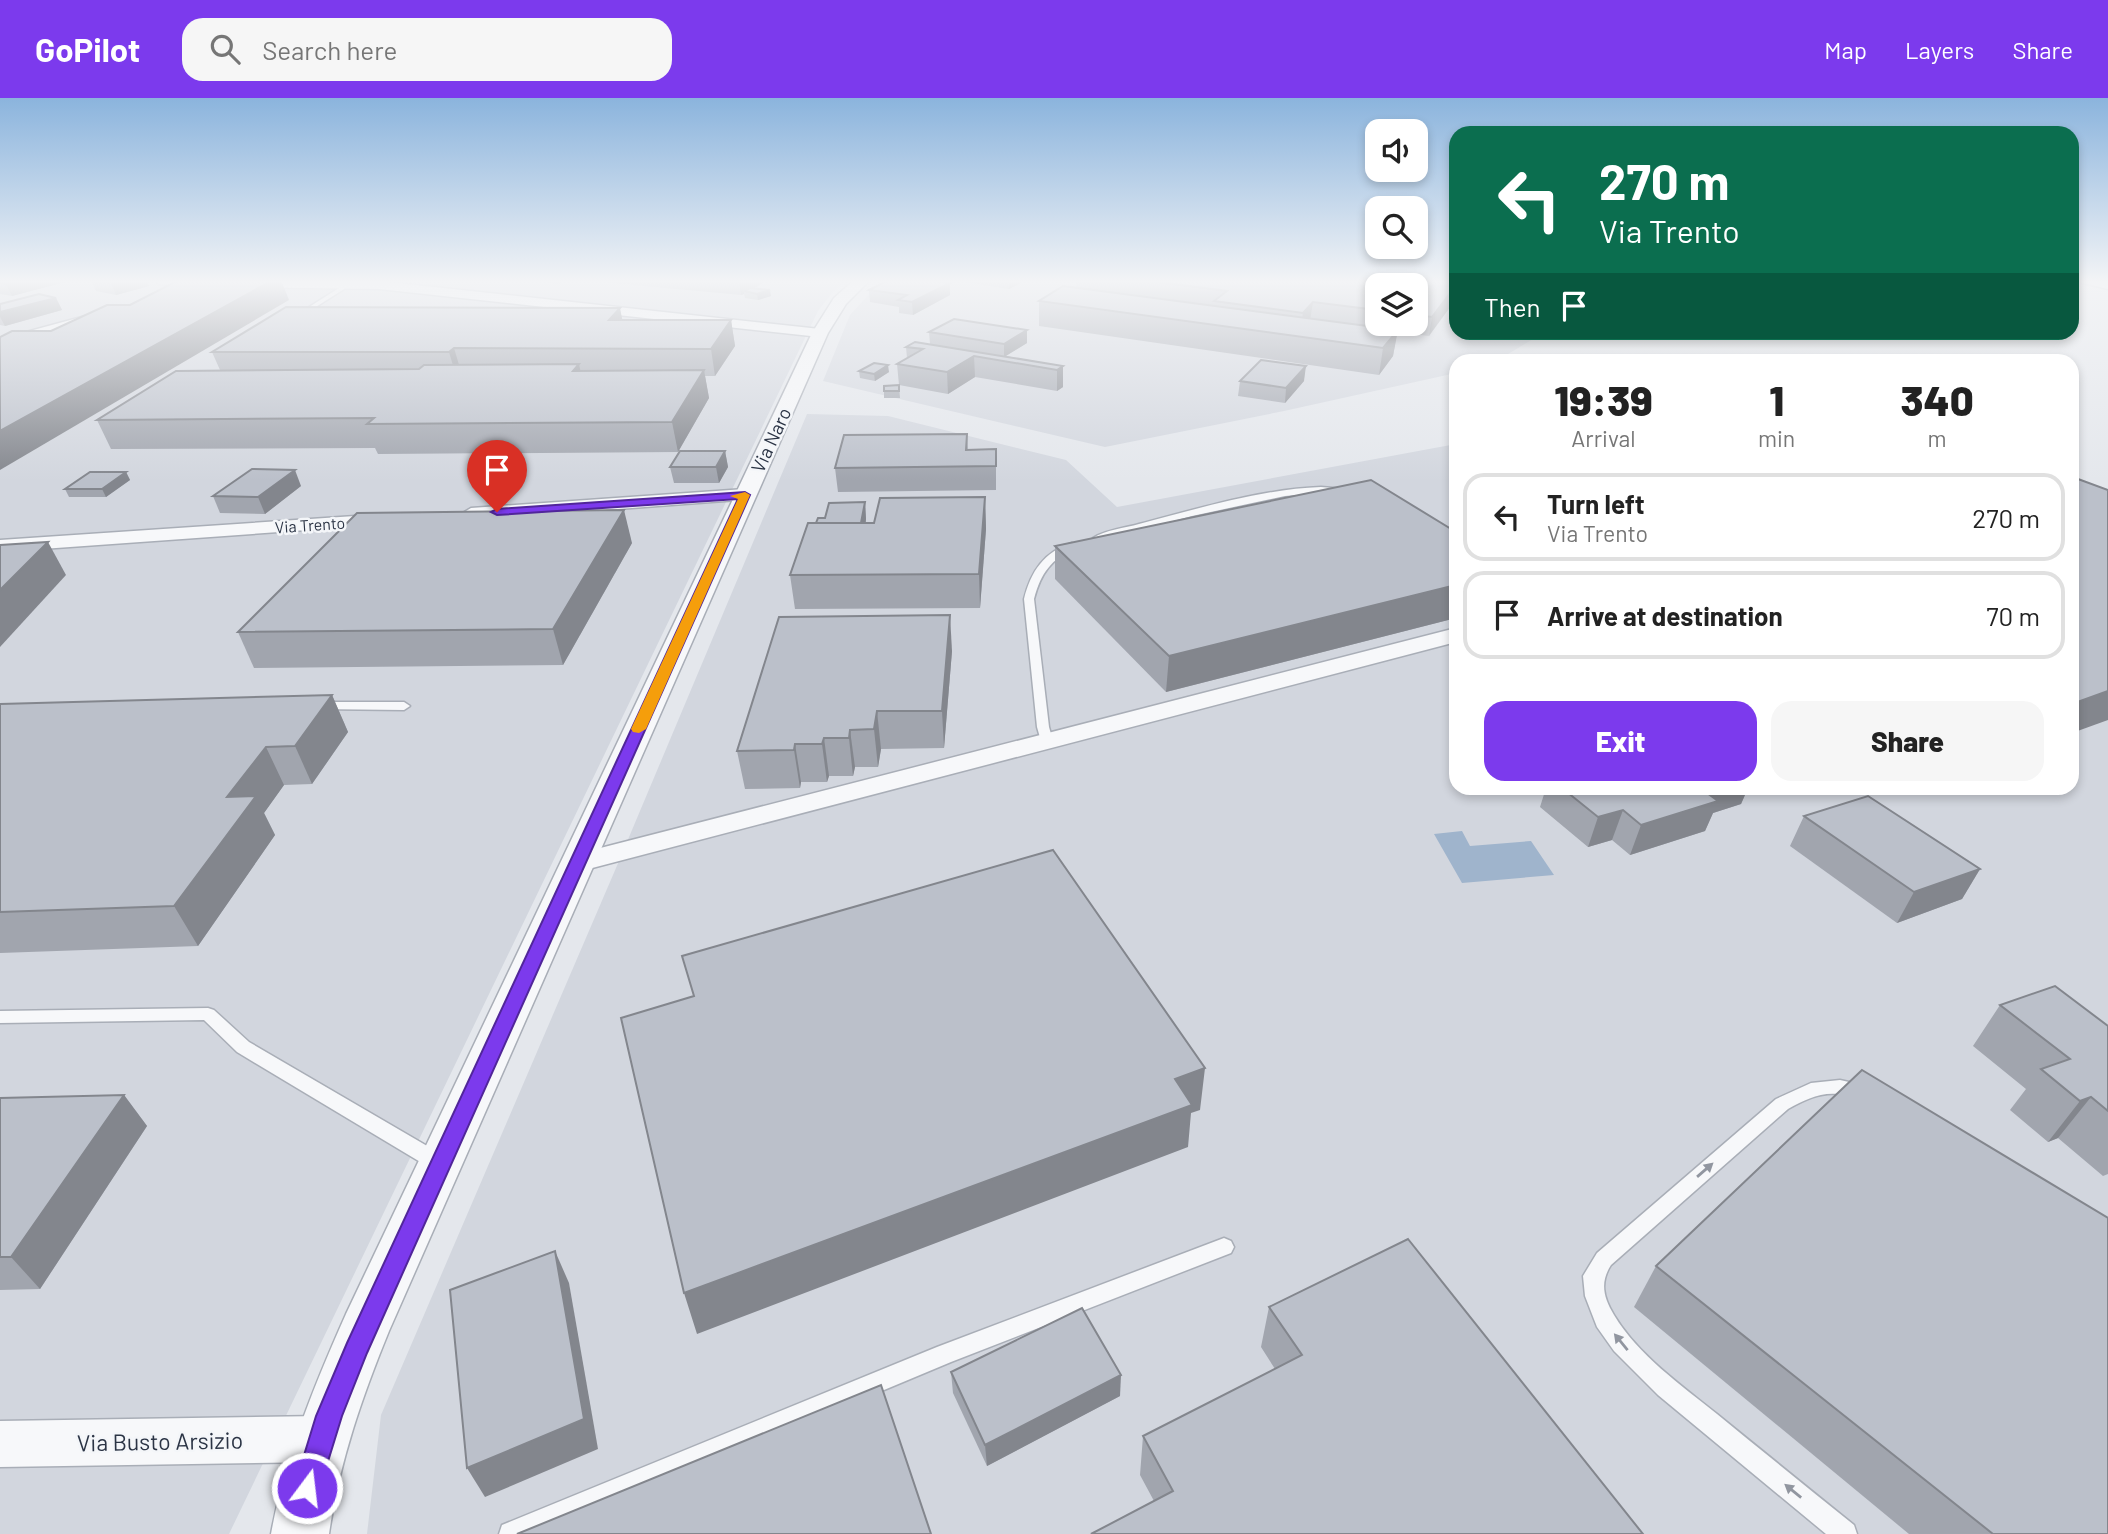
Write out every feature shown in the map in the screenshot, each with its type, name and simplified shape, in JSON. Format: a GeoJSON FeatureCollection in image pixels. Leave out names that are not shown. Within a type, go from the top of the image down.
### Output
{"type":"FeatureCollection","features":[{"type":"Feature","properties":{"kind":"street","name":"Via Naro"},"geometry":{"type":"LineString","coordinates":[[299,1534],[311,1472],[338,1390],[813,347]]}},
{"type":"Feature","properties":{"kind":"street"},"geometry":{"type":"LineString","coordinates":[[455,515],[745,495]]}},
{"type":"Feature","properties":{"kind":"street","name":"Via Trento"},"geometry":{"type":"LineString","coordinates":[[0,546],[400,519]]}},
{"type":"Feature","properties":{"kind":"street"},"geometry":{"type":"LineString","coordinates":[[577,863],[1449,637]]}},
{"type":"Feature","properties":{"kind":"street","name":"Via Busto Arsizio"},"geometry":{"type":"LineString","coordinates":[[0,1444],[321,1439]]}},
{"type":"Feature","properties":{"kind":"lane"},"geometry":{"type":"LineString","coordinates":[[1047,741],[1043,727],[1029,598],[1034,578],[1044,562],[1064,549],[1089,540],[1208,509],[1311,490],[1331,489],[1360,496]]}},
{"type":"Feature","properties":{"kind":"lane"},"geometry":{"type":"LineString","coordinates":[[310,706],[404,706]]}},
{"type":"Feature","properties":{"kind":"lane"},"geometry":{"type":"LineString","coordinates":[[0,1017],[208,1014],[243,1047],[441,1163]]}},
{"type":"Feature","properties":{"kind":"lane"},"geometry":{"type":"LineString","coordinates":[[1845,1534],[1642,1365],[1605,1320],[1595,1296],[1593,1276],[1604,1259],[1782,1104],[1800,1093],[1822,1086],[1859,1090],[1877,1098]]}},
{"type":"Feature","properties":{"kind":"lane"},"geometry":{"type":"LineString","coordinates":[[512,1534],[945,1354],[1224,1247]]}},
{"type":"Feature","properties":{"kind":"shaded area"},"geometry":{"type":"Polygon","coordinates":[[[0,347],[801,347],[229,1534],[0,1534],[0,347]]]}},
{"type":"Feature","properties":{"kind":"shaded area"},"geometry":{"type":"Polygon","coordinates":[[[837,347],[1520,347],[1508,354],[1449,354],[1449,375],[1105,447],[823,381],[837,347]]]}},
{"type":"Feature","properties":{"kind":"shaded area"},"geometry":{"type":"Polygon","coordinates":[[[807,414],[888,416],[1066,460],[1117,507],[1449,445],[1449,795],[2079,795],[2079,492],[2108,503],[2108,1534],[367,1534],[381,1415],[807,414]]]}},
{"type":"Feature","properties":{"kind":"water"},"geometry":{"type":"Polygon","coordinates":[[[1462,831],[1470,846],[1531,841],[1554,875],[1462,883],[1434,834],[1462,831]]]}},
{"type":"Feature","properties":{"kind":"building"},"geometry":{"type":"Polygon","coordinates":[[[0,347],[152,347],[0,431],[0,347]]]}},
{"type":"Feature","properties":{"kind":"building"},"geometry":{"type":"Polygon","coordinates":[[[220,347],[712,347],[454,348],[449,352],[212,352],[220,347]]]}},
{"type":"Feature","properties":{"kind":"building"},"geometry":{"type":"Polygon","coordinates":[[[906,347],[946,347],[1063,366],[1057,370],[974,356],[947,372],[897,364],[923,349],[906,347]]]}},
{"type":"Feature","properties":{"kind":"building"},"geometry":{"type":"Polygon","coordinates":[[[1261,360],[1306,366],[1286,388],[1240,381],[1261,360]]]}},
{"type":"Feature","properties":{"kind":"building"},"geometry":{"type":"Polygon","coordinates":[[[874,363],[888,365],[874,374],[859,371],[874,363]]]}},
{"type":"Feature","properties":{"kind":"building"},"geometry":{"type":"Polygon","coordinates":[[[579,364],[573,371],[704,370],[672,422],[367,424],[374,418],[97,420],[176,371],[419,369],[424,365],[579,364]]]}},
{"type":"Feature","properties":{"kind":"building"},"geometry":{"type":"Polygon","coordinates":[[[899,385],[899,391],[884,391],[884,386],[899,385]]]}},
{"type":"Feature","properties":{"kind":"building"},"geometry":{"type":"Polygon","coordinates":[[[967,434],[966,450],[996,449],[996,466],[835,468],[844,435],[967,434]]]}},
{"type":"Feature","properties":{"kind":"building"},"geometry":{"type":"Polygon","coordinates":[[[680,451],[725,451],[716,467],[670,467],[680,451]]]}},
{"type":"Feature","properties":{"kind":"building"},"geometry":{"type":"Polygon","coordinates":[[[252,469],[295,470],[258,497],[213,496],[252,469]]]}},
{"type":"Feature","properties":{"kind":"building"},"geometry":{"type":"Polygon","coordinates":[[[90,472],[126,472],[102,489],[65,489],[90,472]]]}},
{"type":"Feature","properties":{"kind":"building"},"geometry":{"type":"Polygon","coordinates":[[[2079,479],[2108,490],[2108,691],[2079,701],[2079,479]]]}},
{"type":"Feature","properties":{"kind":"building"},"geometry":{"type":"Polygon","coordinates":[[[1371,480],[1449,528],[1449,587],[1169,656],[1055,546],[1371,480]]]}},
{"type":"Feature","properties":{"kind":"building"},"geometry":{"type":"Polygon","coordinates":[[[985,497],[979,574],[790,575],[808,523],[874,523],[880,498],[985,497]]]}},
{"type":"Feature","properties":{"kind":"building"},"geometry":{"type":"Polygon","coordinates":[[[865,502],[861,523],[816,523],[818,518],[825,518],[829,503],[865,502]]]}},
{"type":"Feature","properties":{"kind":"building"},"geometry":{"type":"Polygon","coordinates":[[[624,510],[553,629],[238,632],[357,513],[624,510]]]}},
{"type":"Feature","properties":{"kind":"building"},"geometry":{"type":"Polygon","coordinates":[[[48,542],[0,590],[0,545],[48,542]]]}},
{"type":"Feature","properties":{"kind":"building"},"geometry":{"type":"Polygon","coordinates":[[[950,615],[942,711],[877,711],[874,729],[850,730],[849,738],[824,738],[822,744],[795,744],[794,750],[737,751],[779,617],[950,615]]]}},
{"type":"Feature","properties":{"kind":"building"},"geometry":{"type":"Polygon","coordinates":[[[332,695],[295,746],[266,747],[227,797],[256,796],[174,906],[0,912],[0,704],[332,695]]]}},
{"type":"Feature","properties":{"kind":"building"},"geometry":{"type":"Polygon","coordinates":[[[1571,795],[1710,795],[1718,801],[1641,825],[1623,810],[1598,817],[1571,795]]]}},
{"type":"Feature","properties":{"kind":"building"},"geometry":{"type":"Polygon","coordinates":[[[1868,796],[1980,869],[1914,892],[1804,816],[1868,796]]]}},
{"type":"Feature","properties":{"kind":"building"},"geometry":{"type":"Polygon","coordinates":[[[1053,850],[1205,1068],[1175,1079],[1192,1105],[684,1293],[621,1018],[694,996],[682,956],[1053,850]]]}},
{"type":"Feature","properties":{"kind":"building"},"geometry":{"type":"Polygon","coordinates":[[[2055,986],[2108,1026],[2108,1111],[2091,1097],[2080,1101],[2041,1069],[2070,1059],[2000,1005],[2055,986]]]}},
{"type":"Feature","properties":{"kind":"building"},"geometry":{"type":"Polygon","coordinates":[[[1862,1070],[2108,1218],[2108,1534],[1993,1534],[1656,1266],[1862,1070]]]}},
{"type":"Feature","properties":{"kind":"building"},"geometry":{"type":"Polygon","coordinates":[[[124,1095],[11,1257],[0,1257],[0,1098],[124,1095]]]}},
{"type":"Feature","properties":{"kind":"building"},"geometry":{"type":"Polygon","coordinates":[[[1408,1239],[1643,1534],[1091,1534],[1173,1491],[1143,1436],[1302,1355],[1269,1307],[1408,1239]]]}},
{"type":"Feature","properties":{"kind":"building"},"geometry":{"type":"Polygon","coordinates":[[[555,1251],[584,1419],[467,1468],[450,1290],[555,1251]]]}},
{"type":"Feature","properties":{"kind":"building"},"geometry":{"type":"Polygon","coordinates":[[[1082,1308],[1121,1375],[985,1445],[951,1372],[1082,1308]]]}},
{"type":"Feature","properties":{"kind":"building"},"geometry":{"type":"Polygon","coordinates":[[[881,1385],[931,1534],[517,1534],[881,1385]]]}},
{"type":"Feature","properties":{"kind":"slow traffic"},"geometry":{"type":"LineString","coordinates":[[639,729],[745,495],[735,496]]}},
{"type":"Feature","properties":{"kind":"route"},"geometry":{"type":"LineString","coordinates":[[307,1488],[338,1390],[355,1351],[745,495],[497,512]]}}]}
